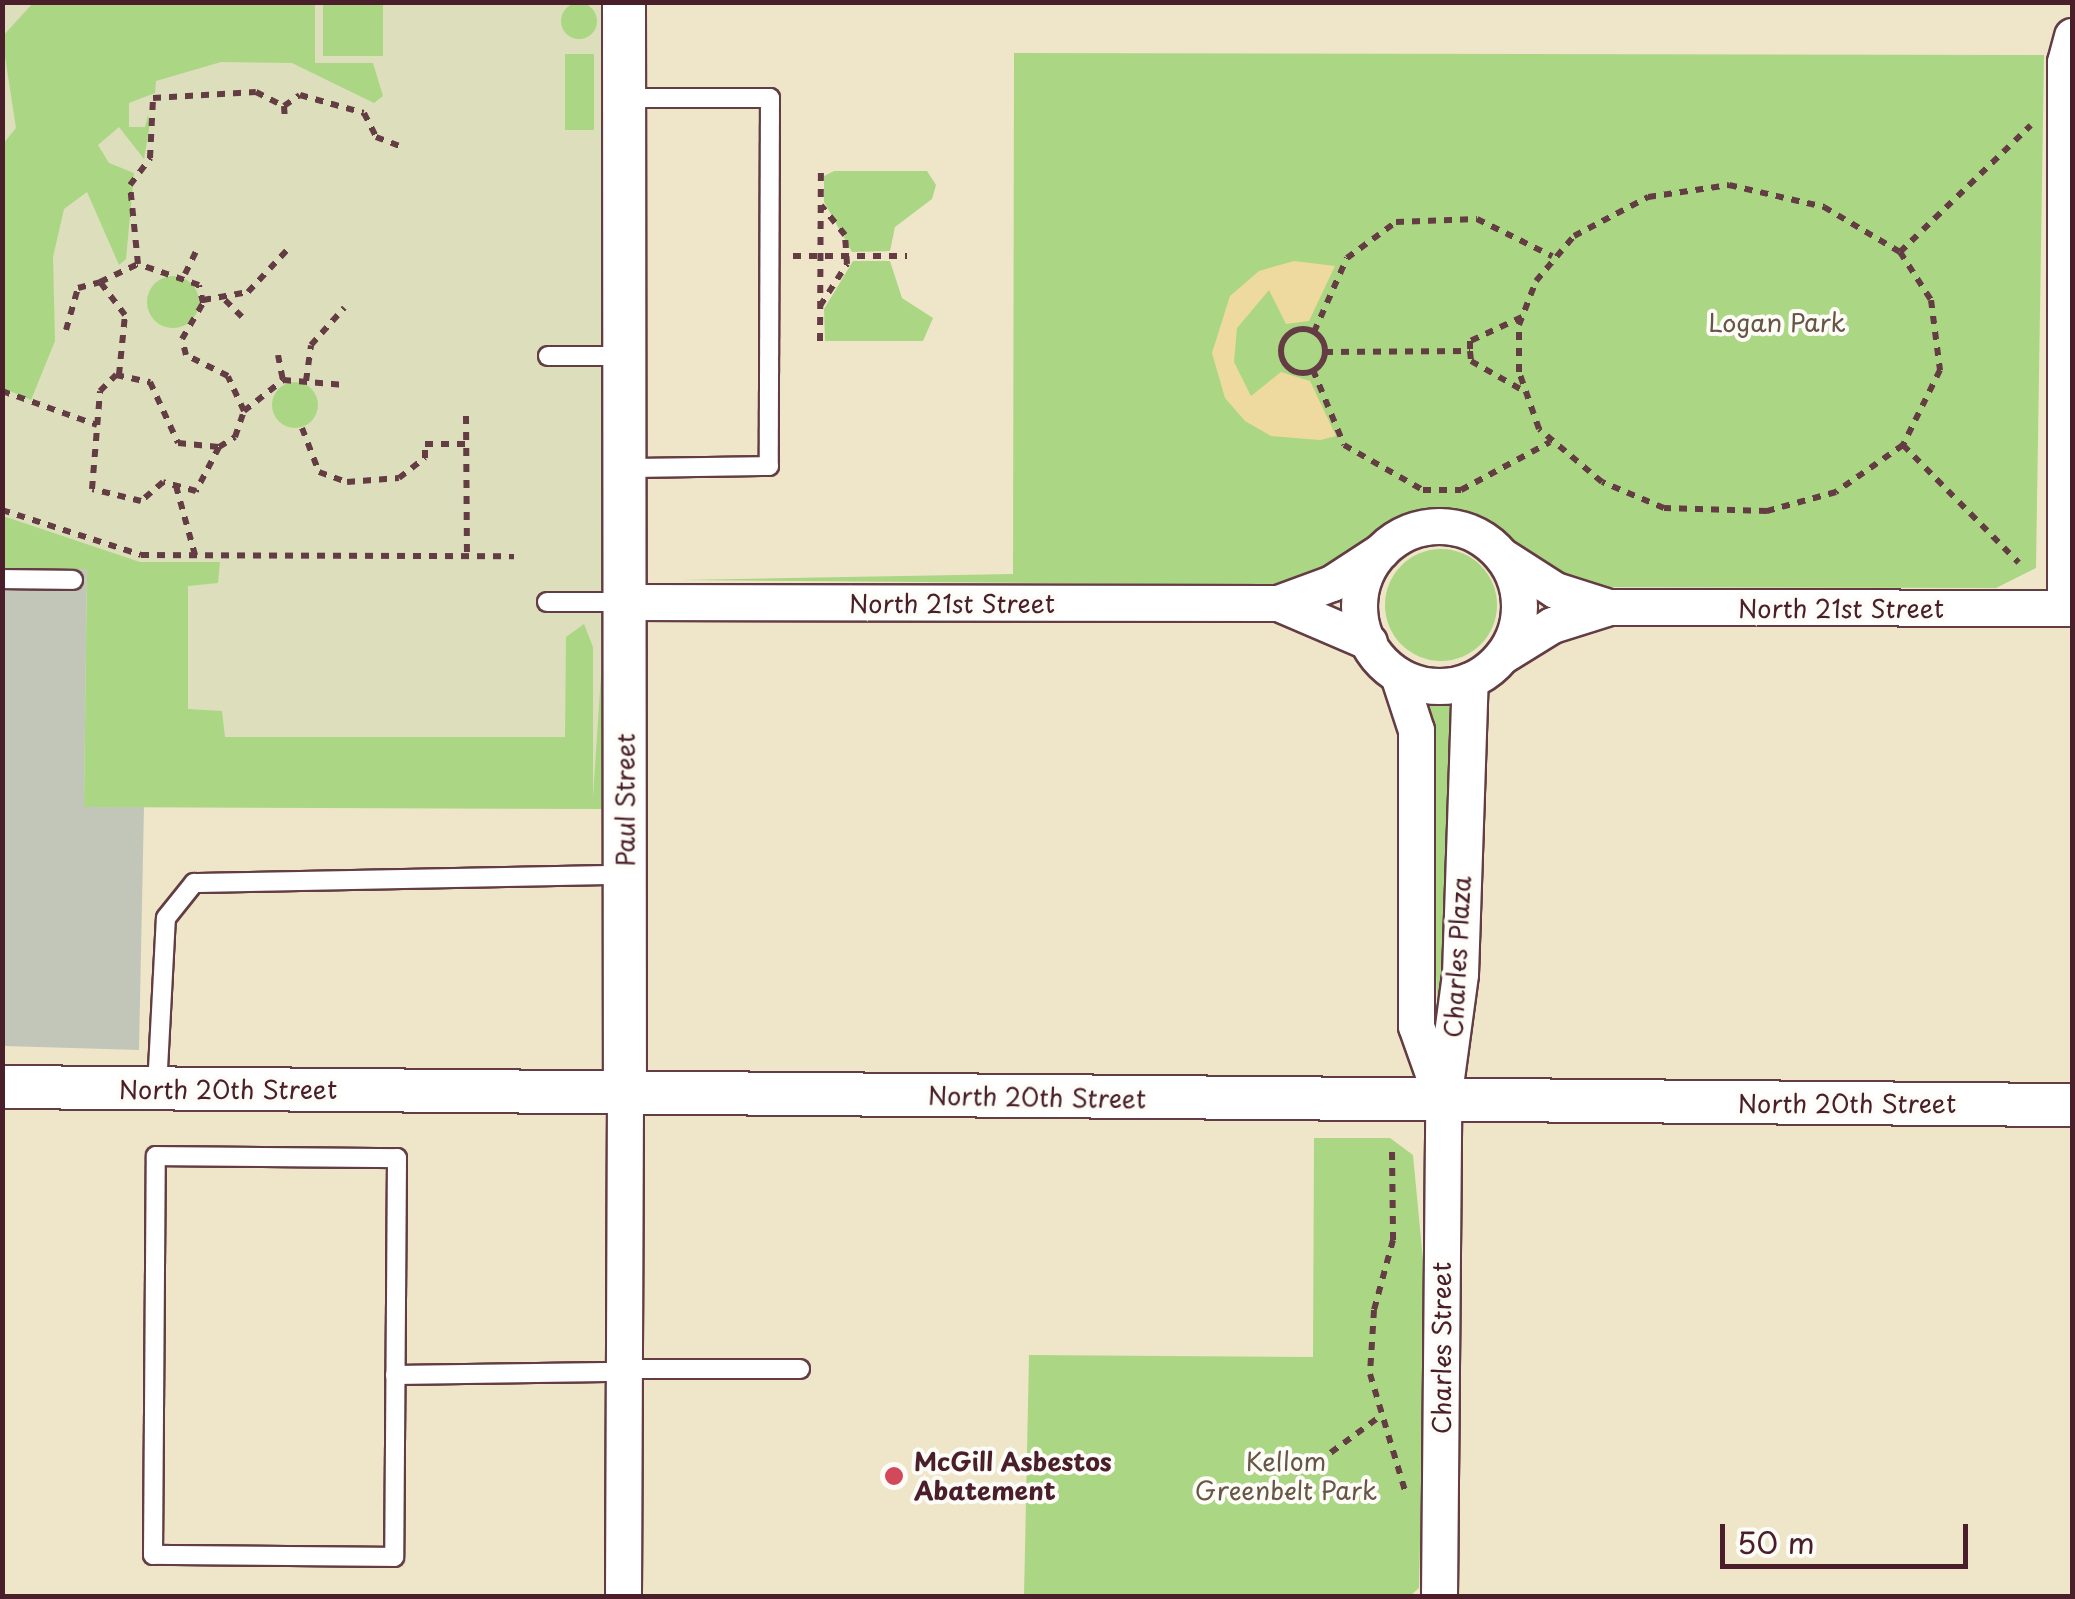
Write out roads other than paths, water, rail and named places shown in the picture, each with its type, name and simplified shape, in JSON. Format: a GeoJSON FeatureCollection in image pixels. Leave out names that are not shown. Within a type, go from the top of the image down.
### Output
{"type":"FeatureCollection","features":[{"type":"Feature","properties":{"kind":"street","name":"Paul Street"},"geometry":{"type":"LineString","coordinates":[[623,1596],[624,2]]}},
{"type":"Feature","properties":{"kind":"street"},"geometry":{"type":"LineString","coordinates":[[2069,608],[2064,62],[2072,36]]}},
{"type":"Feature","properties":{"kind":"street"},"geometry":{"type":"LineString","coordinates":[[1278,603],[1381,551],[1403,534],[1443,526],[1478,536],[1555,590],[1609,607]]}},
{"type":"Feature","properties":{"kind":"street"},"geometry":{"type":"LineString","coordinates":[[1369,642],[1360,593],[1381,551]]}},
{"type":"Feature","properties":{"kind":"street"},"geometry":{"type":"LineString","coordinates":[[1500,554],[1519,607],[1502,656]]}},
{"type":"Feature","properties":{"kind":"street","name":"North 21st Street"},"geometry":{"type":"LineString","coordinates":[[626,602],[1278,603]]}},
{"type":"Feature","properties":{"kind":"street"},"geometry":{"type":"LineString","coordinates":[[1278,603],[1369,642],[1398,675],[1420,684],[1470,680],[1552,624],[1609,607]]}},
{"type":"Feature","properties":{"kind":"street","name":"North 21st Street"},"geometry":{"type":"LineString","coordinates":[[1609,607],[2069,608]]}},
{"type":"Feature","properties":{"kind":"street","name":"Charles Plaza"},"geometry":{"type":"LineString","coordinates":[[1398,675],[1416,730],[1416,1026],[1443,1100]]}},
{"type":"Feature","properties":{"kind":"street","name":"Charles Plaza"},"geometry":{"type":"LineString","coordinates":[[1443,1100],[1460,974],[1470,680]]}},
{"type":"Feature","properties":{"kind":"street","name":"North 20th Street"},"geometry":{"type":"LineString","coordinates":[[2,1088],[2072,1105]]}},
{"type":"Feature","properties":{"kind":"street","name":"Charles Street"},"geometry":{"type":"LineString","coordinates":[[1440,1596],[1443,1100]]}},
{"type":"Feature","properties":{"kind":"lane"},"geometry":{"type":"LineString","coordinates":[[624,98],[770,98],[769,466],[625,468]]}},
{"type":"Feature","properties":{"kind":"lane"},"geometry":{"type":"LineString","coordinates":[[548,356],[624,356]]}},
{"type":"Feature","properties":{"kind":"lane"},"geometry":{"type":"LineString","coordinates":[[2,580],[73,580]]}},
{"type":"Feature","properties":{"kind":"lane"},"geometry":{"type":"LineString","coordinates":[[548,602],[626,602]]}},
{"type":"Feature","properties":{"kind":"lane"},"geometry":{"type":"LineString","coordinates":[[157,1088],[166,918],[194,883],[625,875]]}},
{"type":"Feature","properties":{"kind":"lane"},"geometry":{"type":"LineString","coordinates":[[156,1156],[397,1158],[395,1375],[394,1556],[153,1555],[156,1156]]}},
{"type":"Feature","properties":{"kind":"lane"},"geometry":{"type":"LineString","coordinates":[[395,1375],[800,1368]]}},
{"type":"Feature","properties":{"kind":"place","name":"McGill Asbestos Abatement"},"geometry":{"type":"Point","coordinates":[894,1476]}},
{"type":"Feature","properties":{"kind":"park label","name":"Logan Park"},"geometry":{"type":"Point","coordinates":[1777,322]}},
{"type":"Feature","properties":{"kind":"park label","name":"Kellom Greenbelt Park"},"geometry":{"type":"Point","coordinates":[1286,1476]}}]}
